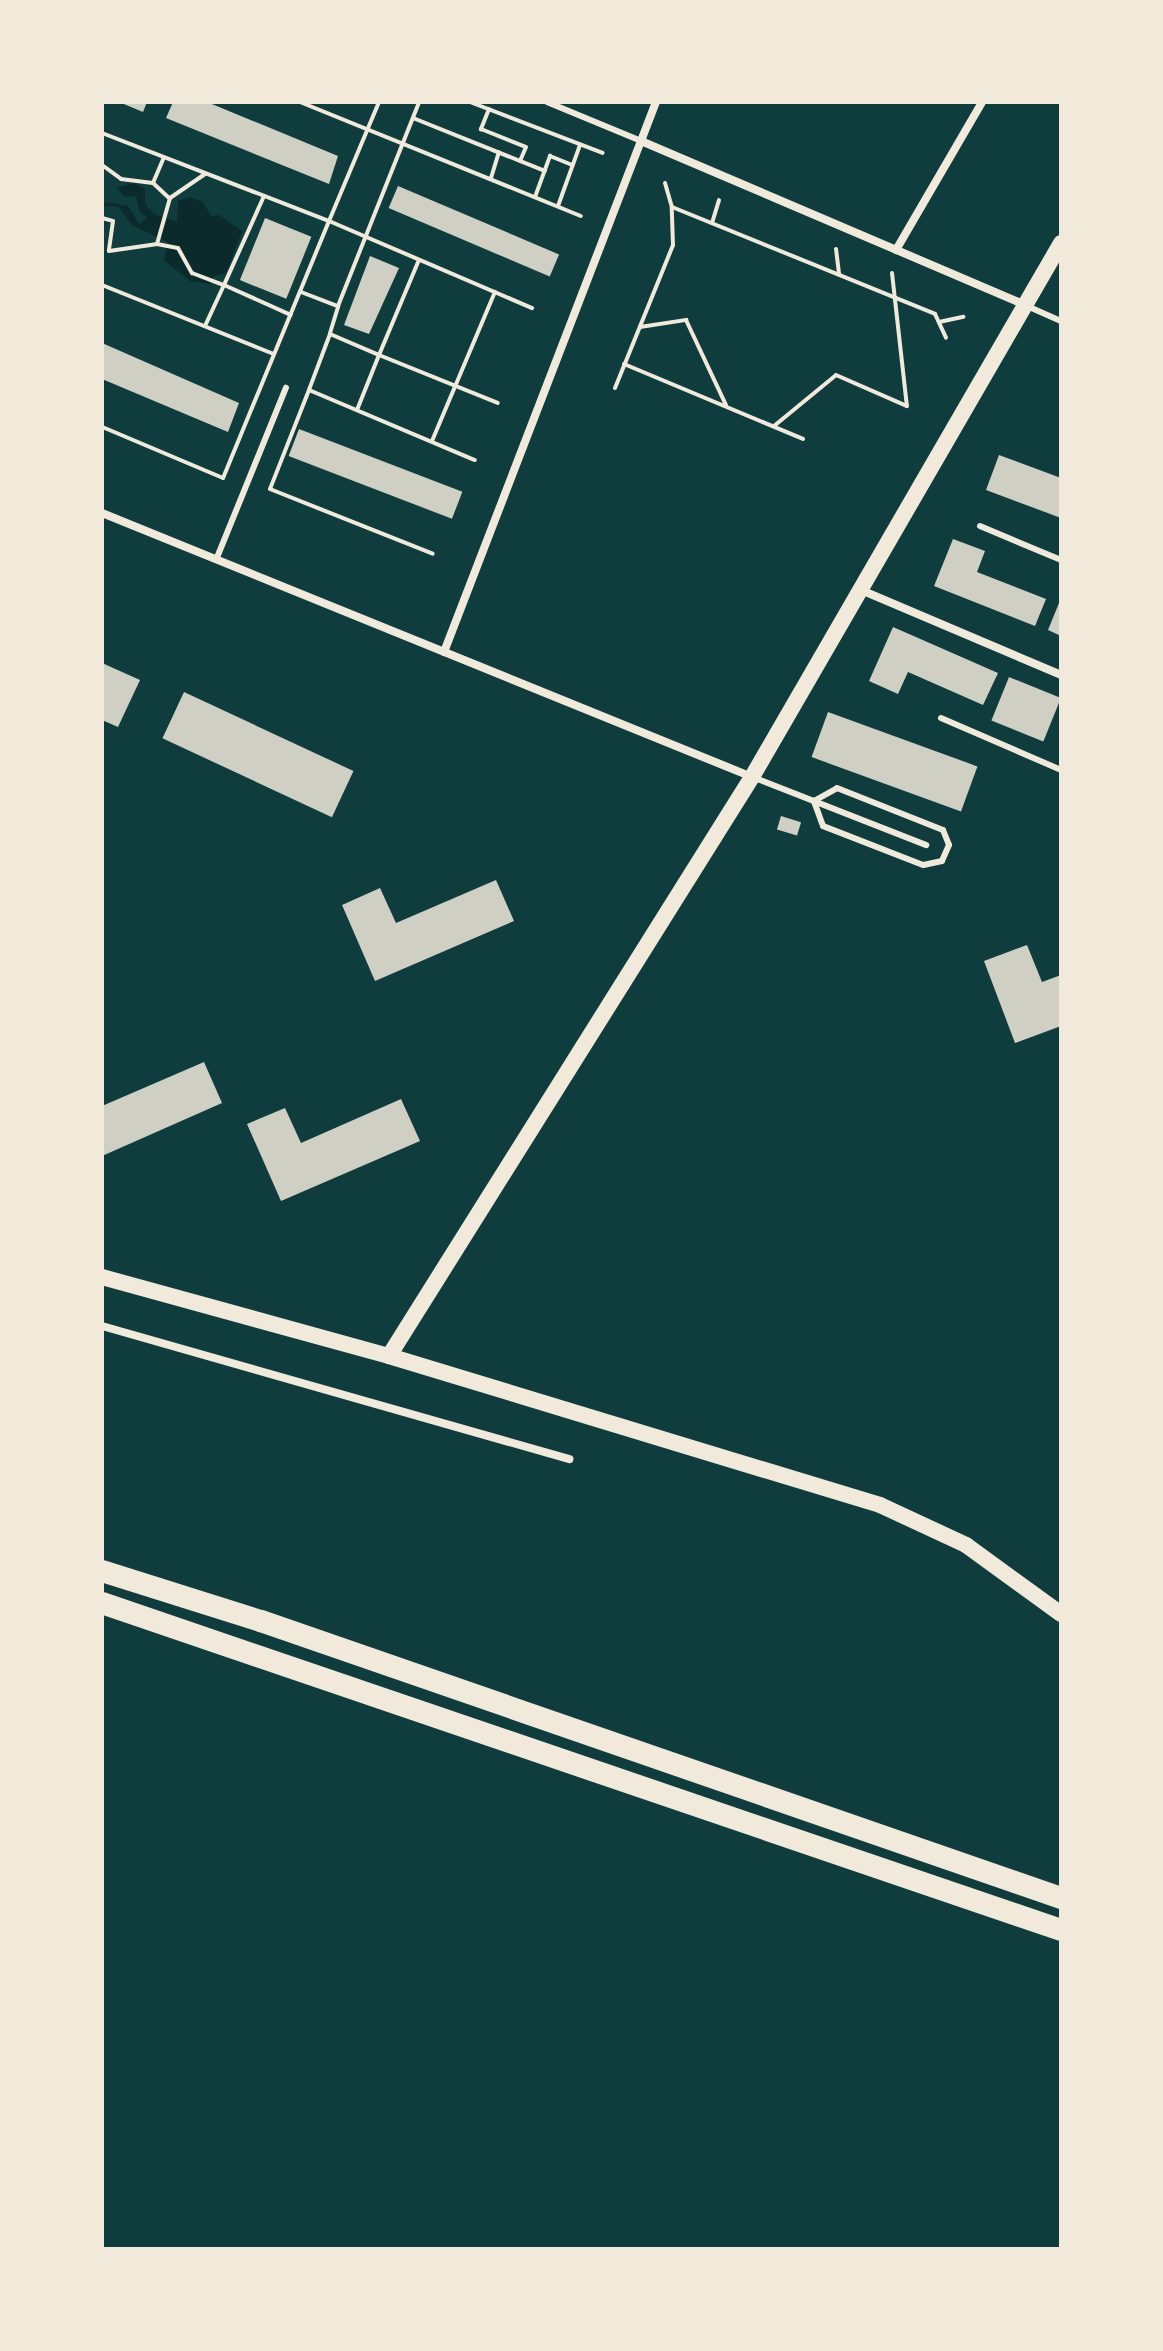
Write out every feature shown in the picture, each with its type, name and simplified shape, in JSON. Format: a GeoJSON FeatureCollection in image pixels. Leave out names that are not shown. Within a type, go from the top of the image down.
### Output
{"type":"FeatureCollection","features":[{"type":"Feature","properties":{"kind":"highway"},"geometry":{"type":"LineString","coordinates":[[102,1571],[1061,1898]]}},
{"type":"Feature","properties":{"kind":"highway"},"geometry":{"type":"LineString","coordinates":[[102,1603],[1061,1930]]}},
{"type":"Feature","properties":{"kind":"main road"},"geometry":{"type":"LineString","coordinates":[[389,1356],[752,777],[1061,243]]}},
{"type":"Feature","properties":{"kind":"main road"},"geometry":{"type":"LineString","coordinates":[[102,1277],[389,1356],[880,1505],[966,1545],[1061,1614]]}},
{"type":"Feature","properties":{"kind":"street"},"geometry":{"type":"LineString","coordinates":[[444,652],[656,102]]}},
{"type":"Feature","properties":{"kind":"street"},"geometry":{"type":"LineString","coordinates":[[896,250],[982,102]]}},
{"type":"Feature","properties":{"kind":"street"},"geometry":{"type":"LineString","coordinates":[[641,141],[1023,304]]}},
{"type":"Feature","properties":{"kind":"street"},"geometry":{"type":"LineString","coordinates":[[102,513],[752,777]]}},
{"type":"Feature","properties":{"kind":"street"},"geometry":{"type":"LineString","coordinates":[[861,590],[1061,675]]}},
{"type":"Feature","properties":{"kind":"street"},"geometry":{"type":"LineString","coordinates":[[102,1326],[569,1459]]}},
{"type":"Feature","properties":{"kind":"lane"},"geometry":{"type":"LineString","coordinates":[[547,102],[641,141]]}},
{"type":"Feature","properties":{"kind":"lane"},"geometry":{"type":"LineString","coordinates":[[1023,304],[1061,321]]}},
{"type":"Feature","properties":{"kind":"lane"},"geometry":{"type":"LineString","coordinates":[[216,560],[286,388]]}},
{"type":"Feature","properties":{"kind":"lane"},"geometry":{"type":"LineString","coordinates":[[980,526],[1061,560]]}},
{"type":"Feature","properties":{"kind":"lane"},"geometry":{"type":"LineString","coordinates":[[941,718],[1061,770]]}},
{"type":"Feature","properties":{"kind":"lane"},"geometry":{"type":"LineString","coordinates":[[752,777],[926,845]]}},
{"type":"Feature","properties":{"kind":"lane"},"geometry":{"type":"LineString","coordinates":[[837,788],[943,830],[949,845],[942,861],[923,865],[823,826],[814,801],[837,788]]}},
{"type":"Feature","properties":{"kind":"path"},"geometry":{"type":"LineString","coordinates":[[300,102],[581,216]]}},
{"type":"Feature","properties":{"kind":"path"},"geometry":{"type":"LineString","coordinates":[[102,427],[223,478],[379,102]]}},
{"type":"Feature","properties":{"kind":"path"},"geometry":{"type":"LineString","coordinates":[[419,102],[270,489],[433,554]]}},
{"type":"Feature","properties":{"kind":"path"},"geometry":{"type":"LineString","coordinates":[[470,102],[603,153]]}},
{"type":"Feature","properties":{"kind":"path"},"geometry":{"type":"LineString","coordinates":[[489,109],[481,129],[526,147],[520,161]]}},
{"type":"Feature","properties":{"kind":"path"},"geometry":{"type":"LineString","coordinates":[[412,117],[545,171]]}},
{"type":"Feature","properties":{"kind":"path"},"geometry":{"type":"LineString","coordinates":[[102,133],[329,221],[532,308]]}},
{"type":"Feature","properties":{"kind":"path"},"geometry":{"type":"LineString","coordinates":[[558,206],[580,145]]}},
{"type":"Feature","properties":{"kind":"path"},"geometry":{"type":"LineString","coordinates":[[491,178],[499,152]]}},
{"type":"Feature","properties":{"kind":"path"},"geometry":{"type":"LineString","coordinates":[[535,197],[550,156],[572,165]]}},
{"type":"Feature","properties":{"kind":"path"},"geometry":{"type":"LineString","coordinates":[[153,183],[164,157]]}},
{"type":"Feature","properties":{"kind":"path"},"geometry":{"type":"LineString","coordinates":[[102,165],[121,179],[153,183],[170,198]]}},
{"type":"Feature","properties":{"kind":"path"},"geometry":{"type":"LineString","coordinates":[[157,244],[170,198],[206,174]]}},
{"type":"Feature","properties":{"kind":"path"},"geometry":{"type":"LineString","coordinates":[[615,388],[673,245],[672,207],[665,183]]}},
{"type":"Feature","properties":{"kind":"path"},"geometry":{"type":"LineString","coordinates":[[205,326],[264,196]]}},
{"type":"Feature","properties":{"kind":"path"},"geometry":{"type":"LineString","coordinates":[[712,223],[719,200]]}},
{"type":"Feature","properties":{"kind":"path"},"geometry":{"type":"LineString","coordinates":[[672,207],[935,314],[946,338]]}},
{"type":"Feature","properties":{"kind":"path"},"geometry":{"type":"LineString","coordinates":[[102,218],[113,221],[109,251]]}},
{"type":"Feature","properties":{"kind":"path"},"geometry":{"type":"LineString","coordinates":[[102,250],[157,244],[178,248],[192,273],[291,315]]}},
{"type":"Feature","properties":{"kind":"path"},"geometry":{"type":"LineString","coordinates":[[836,249],[839,275]]}},
{"type":"Feature","properties":{"kind":"path"},"geometry":{"type":"LineString","coordinates":[[357,410],[419,260]]}},
{"type":"Feature","properties":{"kind":"path"},"geometry":{"type":"LineString","coordinates":[[773,427],[836,375],[907,406],[892,273]]}},
{"type":"Feature","properties":{"kind":"path"},"geometry":{"type":"LineString","coordinates":[[102,285],[275,354]]}},
{"type":"Feature","properties":{"kind":"path"},"geometry":{"type":"LineString","coordinates":[[301,292],[338,306]]}},
{"type":"Feature","properties":{"kind":"path"},"geometry":{"type":"LineString","coordinates":[[432,441],[495,292]]}},
{"type":"Feature","properties":{"kind":"path"},"geometry":{"type":"LineString","coordinates":[[939,322],[963,317]]}},
{"type":"Feature","properties":{"kind":"path"},"geometry":{"type":"LineString","coordinates":[[640,327],[686,320],[726,407]]}},
{"type":"Feature","properties":{"kind":"path"},"geometry":{"type":"LineString","coordinates":[[330,334],[498,403]]}},
{"type":"Feature","properties":{"kind":"path"},"geometry":{"type":"LineString","coordinates":[[624,364],[803,439]]}},
{"type":"Feature","properties":{"kind":"path"},"geometry":{"type":"LineString","coordinates":[[309,390],[475,460]]}},
{"type":"Feature","properties":{"kind":"water"},"geometry":{"type":"Polygon","coordinates":[[[134,183],[145,189],[145,204],[154,214],[177,222],[178,201],[190,197],[203,202],[211,216],[219,215],[242,231],[226,273],[214,276],[210,284],[190,281],[164,260],[168,242],[132,225],[118,206],[102,206],[102,194],[104,202],[128,206],[139,224],[148,218],[140,212],[136,196],[125,197],[117,188],[134,183]]]}},
{"type":"Feature","properties":{"kind":"building"},"geometry":{"type":"Polygon","coordinates":[[[119,102],[147,102],[143,112],[119,102]]]}},
{"type":"Feature","properties":{"kind":"building"},"geometry":{"type":"Polygon","coordinates":[[[173,102],[207,102],[338,156],[329,184],[166,118],[173,102]]]}},
{"type":"Feature","properties":{"kind":"building"},"geometry":{"type":"Polygon","coordinates":[[[398,186],[559,254],[550,276],[389,208],[398,186]]]}},
{"type":"Feature","properties":{"kind":"building"},"geometry":{"type":"Polygon","coordinates":[[[265,218],[311,237],[286,299],[240,280],[265,218]]]}},
{"type":"Feature","properties":{"kind":"building"},"geometry":{"type":"Polygon","coordinates":[[[370,256],[399,268],[369,334],[344,325],[370,256]]]}},
{"type":"Feature","properties":{"kind":"building"},"geometry":{"type":"Polygon","coordinates":[[[102,343],[239,403],[228,432],[102,379],[102,343]]]}},
{"type":"Feature","properties":{"kind":"building"},"geometry":{"type":"Polygon","coordinates":[[[299,429],[462,492],[452,519],[289,456],[299,429]]]}},
{"type":"Feature","properties":{"kind":"building"},"geometry":{"type":"Polygon","coordinates":[[[999,455],[1061,478],[1061,518],[986,490],[999,455]]]}},
{"type":"Feature","properties":{"kind":"building"},"geometry":{"type":"Polygon","coordinates":[[[953,539],[985,551],[977,572],[1046,599],[1035,626],[934,586],[953,539]]]}},
{"type":"Feature","properties":{"kind":"building"},"geometry":{"type":"Polygon","coordinates":[[[1061,598],[1061,636],[1048,630],[1061,598]]]}},
{"type":"Feature","properties":{"kind":"building"},"geometry":{"type":"Polygon","coordinates":[[[893,627],[998,673],[983,705],[908,672],[898,694],[869,681],[893,627]]]}},
{"type":"Feature","properties":{"kind":"building"},"geometry":{"type":"Polygon","coordinates":[[[102,663],[140,680],[118,727],[102,720],[102,663]]]}},
{"type":"Feature","properties":{"kind":"building"},"geometry":{"type":"Polygon","coordinates":[[[1009,677],[1061,698],[1043,742],[991,721],[1009,677]]]}},
{"type":"Feature","properties":{"kind":"building"},"geometry":{"type":"Polygon","coordinates":[[[184,692],[353,771],[332,817],[162,738],[184,692]]]}},
{"type":"Feature","properties":{"kind":"building"},"geometry":{"type":"Polygon","coordinates":[[[828,712],[977,766],[961,811],[812,757],[828,712]]]}},
{"type":"Feature","properties":{"kind":"building"},"geometry":{"type":"Polygon","coordinates":[[[781,816],[801,822],[797,836],[777,829],[781,816]]]}},
{"type":"Feature","properties":{"kind":"building"},"geometry":{"type":"Polygon","coordinates":[[[496,880],[514,921],[375,981],[342,905],[380,888],[396,923],[496,880]]]}},
{"type":"Feature","properties":{"kind":"building"},"geometry":{"type":"Polygon","coordinates":[[[1027,945],[1042,982],[1061,975],[1061,1026],[1015,1043],[984,961],[1027,945]]]}},
{"type":"Feature","properties":{"kind":"building"},"geometry":{"type":"Polygon","coordinates":[[[204,1062],[222,1103],[102,1156],[102,1106],[204,1062]]]}},
{"type":"Feature","properties":{"kind":"building"},"geometry":{"type":"Polygon","coordinates":[[[401,1099],[420,1141],[281,1201],[247,1124],[285,1108],[301,1143],[401,1099]]]}}]}
